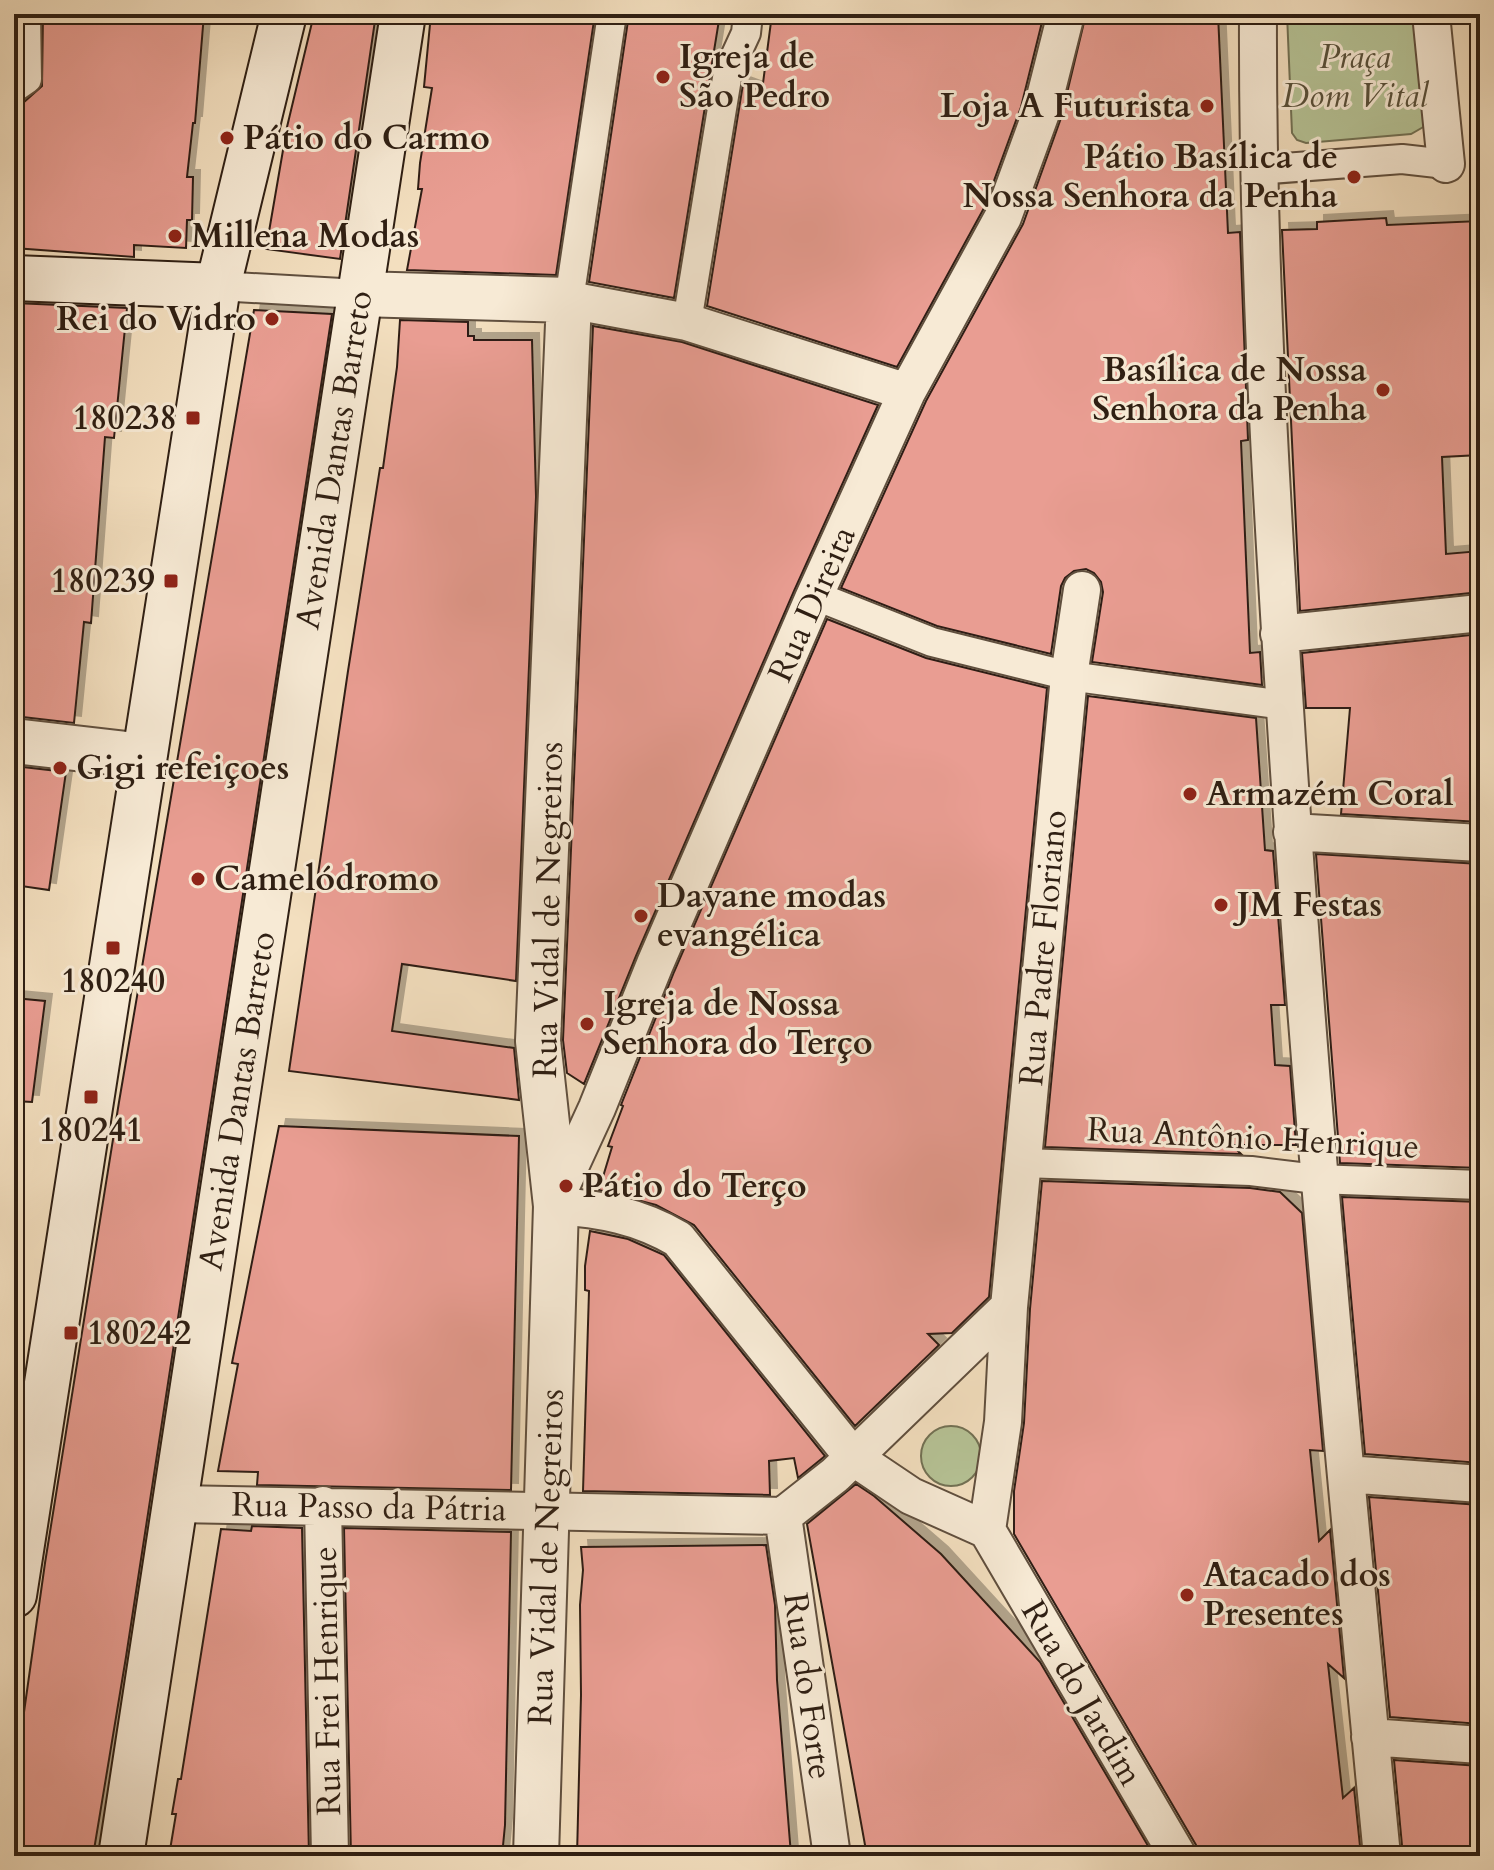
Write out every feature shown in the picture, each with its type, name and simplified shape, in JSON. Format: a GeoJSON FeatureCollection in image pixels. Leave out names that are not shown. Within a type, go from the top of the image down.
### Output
{"type":"FeatureCollection","features":[{"type":"Feature","properties":{"kind":"main road"},"geometry":{"type":"LineString","coordinates":[[14,1595],[218,286],[284,14]]}},
{"type":"Feature","properties":{"kind":"main road","name":"Avenida Dantas Barreto"},"geometry":{"type":"LineString","coordinates":[[121,1856],[403,14]]}},
{"type":"Feature","properties":{"kind":"main road"},"geometry":{"type":"LineString","coordinates":[[14,278],[218,286]]}},
{"type":"Feature","properties":{"kind":"main road"},"geometry":{"type":"LineString","coordinates":[[359,294],[569,300]]}},
{"type":"Feature","properties":{"kind":"main road","name":"Rua Vidal de Negreiros"},"geometry":{"type":"LineString","coordinates":[[536,1856],[556,1201],[538,1041],[569,300]]}},
{"type":"Feature","properties":{"kind":"main road"},"geometry":{"type":"LineString","coordinates":[[14,741],[144,756]]}},
{"type":"Feature","properties":{"kind":"street"},"geometry":{"type":"LineString","coordinates":[[14,88],[27,79],[26,14]]}},
{"type":"Feature","properties":{"kind":"street"},"geometry":{"type":"LineString","coordinates":[[612,14],[569,300],[687,322],[907,392]]}},
{"type":"Feature","properties":{"kind":"street"},"geometry":{"type":"LineString","coordinates":[[687,322],[728,72],[746,33],[748,14]]}},
{"type":"Feature","properties":{"kind":"street","name":"Rua Direita"},"geometry":{"type":"LineString","coordinates":[[556,1201],[655,964],[907,392],[1003,217],[1041,113],[1066,14]]}},
{"type":"Feature","properties":{"kind":"street"},"geometry":{"type":"LineString","coordinates":[[1258,14],[1258,170],[1279,634],[1292,832],[1323,1243],[1382,1856]]}},
{"type":"Feature","properties":{"kind":"street"},"geometry":{"type":"LineString","coordinates":[[1258,170],[1402,159],[1446,164],[1431,14]]}},
{"type":"Feature","properties":{"kind":"street"},"geometry":{"type":"LineString","coordinates":[[218,286],[359,294]]}},
{"type":"Feature","properties":{"kind":"street","name":"Rua Padre Floriano"},"geometry":{"type":"LineString","coordinates":[[987,1530],[1003,1422],[1009,1307],[1069,676],[1082,590]]}},
{"type":"Feature","properties":{"kind":"street"},"geometry":{"type":"LineString","coordinates":[[816,596],[932,642],[1069,676],[1285,705]]}},
{"type":"Feature","properties":{"kind":"street"},"geometry":{"type":"LineString","coordinates":[[1279,634],[1480,613]]}},
{"type":"Feature","properties":{"kind":"street"},"geometry":{"type":"LineString","coordinates":[[1292,832],[1480,843]]}},
{"type":"Feature","properties":{"kind":"street","name":"Rua Antônio Henrique"},"geometry":{"type":"LineString","coordinates":[[1023,1163],[1251,1171],[1320,1179],[1480,1185]]}},
{"type":"Feature","properties":{"kind":"street"},"geometry":{"type":"LineString","coordinates":[[556,1201],[605,1209],[660,1228],[678,1239],[844,1466],[987,1530]]}},
{"type":"Feature","properties":{"kind":"street"},"geometry":{"type":"LineString","coordinates":[[783,1516],[844,1466],[1009,1307]]}},
{"type":"Feature","properties":{"kind":"street"},"geometry":{"type":"LineString","coordinates":[[1346,1474],[1480,1484]]}},
{"type":"Feature","properties":{"kind":"street","name":"Rua Passo da Pátria"},"geometry":{"type":"LineString","coordinates":[[176,1504],[783,1516]]}},
{"type":"Feature","properties":{"kind":"street","name":"Rua Frei Henrique"},"geometry":{"type":"LineString","coordinates":[[323,1505],[330,1856]]}},
{"type":"Feature","properties":{"kind":"street","name":"Rua do Forte"},"geometry":{"type":"LineString","coordinates":[[783,1516],[832,1856]]}},
{"type":"Feature","properties":{"kind":"street","name":"Rua do Jardim"},"geometry":{"type":"LineString","coordinates":[[987,1530],[1178,1856]]}},
{"type":"Feature","properties":{"kind":"street"},"geometry":{"type":"LineString","coordinates":[[1370,1737],[1480,1745]]}},
{"type":"Feature","properties":{"kind":"green space","name":"Praça Dom Vital"},"geometry":{"type":"Polygon","coordinates":[[[1287,14],[1415,14],[1425,126],[1411,134],[1306,143],[1297,140],[1292,133],[1287,14]]]}},
{"type":"Feature","properties":{"kind":"green space"},"geometry":{"type":"Polygon","coordinates":[[[951,1426],[963,1428],[972,1435],[979,1444],[979,1468],[972,1477],[963,1484],[951,1486],[939,1484],[930,1477],[923,1468],[921,1456],[923,1444],[930,1435],[939,1428],[951,1426]]]}},
{"type":"Feature","properties":{"kind":"building"},"geometry":{"type":"Polygon","coordinates":[[[43,14],[204,14],[187,177],[193,177],[192,220],[187,220],[186,248],[134,245],[134,257],[14,248],[14,105],[24,102],[42,86],[43,14]]]}},
{"type":"Feature","properties":{"kind":"building"},"geometry":{"type":"Polygon","coordinates":[[[314,14],[376,14],[340,259],[266,249],[287,127],[314,14]]]}},
{"type":"Feature","properties":{"kind":"building"},"geometry":{"type":"Polygon","coordinates":[[[431,14],[595,14],[556,275],[407,270],[422,189],[418,189],[420,163],[432,88],[424,87],[431,14]]]}},
{"type":"Feature","properties":{"kind":"building"},"geometry":{"type":"Polygon","coordinates":[[[629,14],[720,14],[674,298],[589,282],[629,14]]]}},
{"type":"Feature","properties":{"kind":"building"},"geometry":{"type":"Polygon","coordinates":[[[772,14],[1044,14],[1021,107],[984,208],[897,367],[707,306],[743,84],[762,91],[772,14]]]}},
{"type":"Feature","properties":{"kind":"building"},"geometry":{"type":"Polygon","coordinates":[[[1086,14],[1218,14],[1228,233],[1240,232],[1248,440],[1241,441],[1250,653],[1260,652],[1262,685],[1092,662],[1103,592],[1101,582],[1086,569],[1074,571],[1061,586],[1051,654],[937,626],[841,588],[926,401],[1023,224],[1061,118],[1086,14]]]}},
{"type":"Feature","properties":{"kind":"building","name":"Basílica de Nossa Senhora da Penha"},"geometry":{"type":"Polygon","coordinates":[[[1386,218],[1387,225],[1480,221],[1480,455],[1442,457],[1446,554],[1480,551],[1480,592],[1300,611],[1282,230],[1317,229],[1317,222],[1386,218]]]}},
{"type":"Feature","properties":{"kind":"building"},"geometry":{"type":"Polygon","coordinates":[[[14,303],[127,308],[114,438],[105,437],[91,623],[84,622],[74,723],[14,716],[14,303]]]}},
{"type":"Feature","properties":{"kind":"building"},"geometry":{"type":"Polygon","coordinates":[[[254,310],[332,314],[126,1657],[93,1856],[14,1856],[14,1783],[45,1563],[119,1102],[254,310]]]}},
{"type":"Feature","properties":{"kind":"building"},"geometry":{"type":"Polygon","coordinates":[[[400,320],[468,322],[468,336],[474,336],[474,340],[532,340],[536,497],[516,981],[402,964],[392,1031],[514,1048],[519,1100],[289,1071],[348,671],[380,468],[383,468],[400,320]]]}},
{"type":"Feature","properties":{"kind":"building"},"geometry":{"type":"Polygon","coordinates":[[[593,326],[682,342],[878,405],[794,591],[584,1084],[567,1073],[563,1040],[593,326]]]}},
{"type":"Feature","properties":{"kind":"building"},"geometry":{"type":"Polygon","coordinates":[[[827,619],[926,658],[1047,688],[989,1297],[952,1333],[928,1334],[939,1345],[855,1426],[694,1225],[656,1205],[599,1190],[621,1105],[674,972],[827,619]]]}},
{"type":"Feature","properties":{"kind":"building"},"geometry":{"type":"Polygon","coordinates":[[[1480,634],[1480,822],[1341,814],[1350,708],[1306,708],[1302,653],[1480,634]]]}},
{"type":"Feature","properties":{"kind":"building"},"geometry":{"type":"Polygon","coordinates":[[[1088,696],[1256,718],[1265,850],[1273,851],[1285,1005],[1271,1005],[1275,1065],[1290,1066],[1296,1145],[1232,1145],[1241,1154],[1045,1147],[1088,696]]]}},
{"type":"Feature","properties":{"kind":"building"},"geometry":{"type":"Polygon","coordinates":[[[14,766],[66,772],[49,890],[14,885],[14,766]]]}},
{"type":"Feature","properties":{"kind":"building"},"geometry":{"type":"Polygon","coordinates":[[[1316,854],[1480,864],[1480,1168],[1340,1163],[1316,854]]]}},
{"type":"Feature","properties":{"kind":"building"},"geometry":{"type":"Polygon","coordinates":[[[14,998],[45,1001],[32,1102],[14,1101],[14,998]]]}},
{"type":"Feature","properties":{"kind":"building"},"geometry":{"type":"Polygon","coordinates":[[[279,1126],[519,1136],[511,1490],[257,1485],[258,1472],[218,1471],[238,1364],[232,1363],[279,1126]]]}},
{"type":"Feature","properties":{"kind":"building"},"geometry":{"type":"Polygon","coordinates":[[[1042,1181],[1250,1188],[1280,1192],[1302,1213],[1323,1451],[1310,1450],[1319,1541],[1330,1530],[1344,1678],[1328,1664],[1343,1798],[1354,1788],[1361,1856],[1199,1856],[1196,1845],[1014,1534],[1014,1491],[1024,1423],[1030,1309],[1042,1181]]]}},
{"type":"Feature","properties":{"kind":"building"},"geometry":{"type":"Polygon","coordinates":[[[1342,1197],[1480,1202],[1480,1463],[1365,1454],[1342,1197]]]}},
{"type":"Feature","properties":{"kind":"building"},"geometry":{"type":"Polygon","coordinates":[[[590,1231],[628,1239],[664,1255],[825,1456],[798,1478],[794,1458],[769,1461],[770,1495],[583,1491],[589,1291],[585,1290],[585,1266],[590,1231]]]}},
{"type":"Feature","properties":{"kind":"building"},"geometry":{"type":"Polygon","coordinates":[[[856,1484],[941,1554],[1040,1662],[1154,1856],[867,1856],[807,1524],[856,1484]]]}},
{"type":"Feature","properties":{"kind":"building"},"geometry":{"type":"Polygon","coordinates":[[[1369,1497],[1480,1505],[1480,1724],[1390,1717],[1369,1497]]]}},
{"type":"Feature","properties":{"kind":"building"},"geometry":{"type":"Polygon","coordinates":[[[252,1526],[302,1528],[309,1856],[169,1856],[176,1814],[172,1814],[178,1779],[181,1779],[221,1529],[251,1531],[252,1526]]]}},
{"type":"Feature","properties":{"kind":"building"},"geometry":{"type":"Polygon","coordinates":[[[344,1528],[511,1532],[502,1856],[351,1856],[344,1528]]]}},
{"type":"Feature","properties":{"kind":"building"},"geometry":{"type":"Polygon","coordinates":[[[766,1545],[775,1605],[777,1680],[791,1855],[577,1856],[581,1547],[766,1545]]]}},
{"type":"Feature","properties":{"kind":"building"},"geometry":{"type":"Polygon","coordinates":[[[1394,1760],[1480,1766],[1480,1856],[1403,1856],[1394,1760]]]}},
{"type":"Feature","properties":{"kind":"place","name":"Igreja de São Pedro"},"geometry":{"type":"Point","coordinates":[663,77]}},
{"type":"Feature","properties":{"kind":"place","name":"Loja A Futurista"},"geometry":{"type":"Point","coordinates":[1207,106]}},
{"type":"Feature","properties":{"kind":"place","name":"Pátio do Carmo"},"geometry":{"type":"Point","coordinates":[227,138]}},
{"type":"Feature","properties":{"kind":"place","name":"Pátio Basílica de Nossa Senhora da Penha"},"geometry":{"type":"Point","coordinates":[1354,177]}},
{"type":"Feature","properties":{"kind":"place","name":"Millena Modas"},"geometry":{"type":"Point","coordinates":[175,236]}},
{"type":"Feature","properties":{"kind":"place","name":"Rei do Vidro"},"geometry":{"type":"Point","coordinates":[272,319]}},
{"type":"Feature","properties":{"kind":"place","name":"Basílica de Nossa Senhora da Penha"},"geometry":{"type":"Point","coordinates":[1383,390]}},
{"type":"Feature","properties":{"kind":"place","name":"180238"},"geometry":{"type":"Point","coordinates":[193,418]}},
{"type":"Feature","properties":{"kind":"place","name":"180239"},"geometry":{"type":"Point","coordinates":[171,581]}},
{"type":"Feature","properties":{"kind":"place","name":"Gigi refeiçoes"},"geometry":{"type":"Point","coordinates":[60,768]}},
{"type":"Feature","properties":{"kind":"place","name":"Armazém Coral"},"geometry":{"type":"Point","coordinates":[1190,794]}},
{"type":"Feature","properties":{"kind":"place","name":"Camelódromo"},"geometry":{"type":"Point","coordinates":[198,879]}},
{"type":"Feature","properties":{"kind":"place","name":"JM Festas"},"geometry":{"type":"Point","coordinates":[1221,905]}},
{"type":"Feature","properties":{"kind":"place","name":"Dayane modas evangélica"},"geometry":{"type":"Point","coordinates":[641,916]}},
{"type":"Feature","properties":{"kind":"place","name":"180240"},"geometry":{"type":"Point","coordinates":[113,948]}},
{"type":"Feature","properties":{"kind":"place","name":"Igreja de Nossa Senhora do Terço"},"geometry":{"type":"Point","coordinates":[587,1024]}},
{"type":"Feature","properties":{"kind":"place","name":"180241"},"geometry":{"type":"Point","coordinates":[91,1097]}},
{"type":"Feature","properties":{"kind":"place","name":"Pátio do Terço"},"geometry":{"type":"Point","coordinates":[566,1186]}},
{"type":"Feature","properties":{"kind":"place","name":"180242"},"geometry":{"type":"Point","coordinates":[71,1333]}},
{"type":"Feature","properties":{"kind":"place","name":"Atacado dos Presentes"},"geometry":{"type":"Point","coordinates":[1187,1595]}}]}
